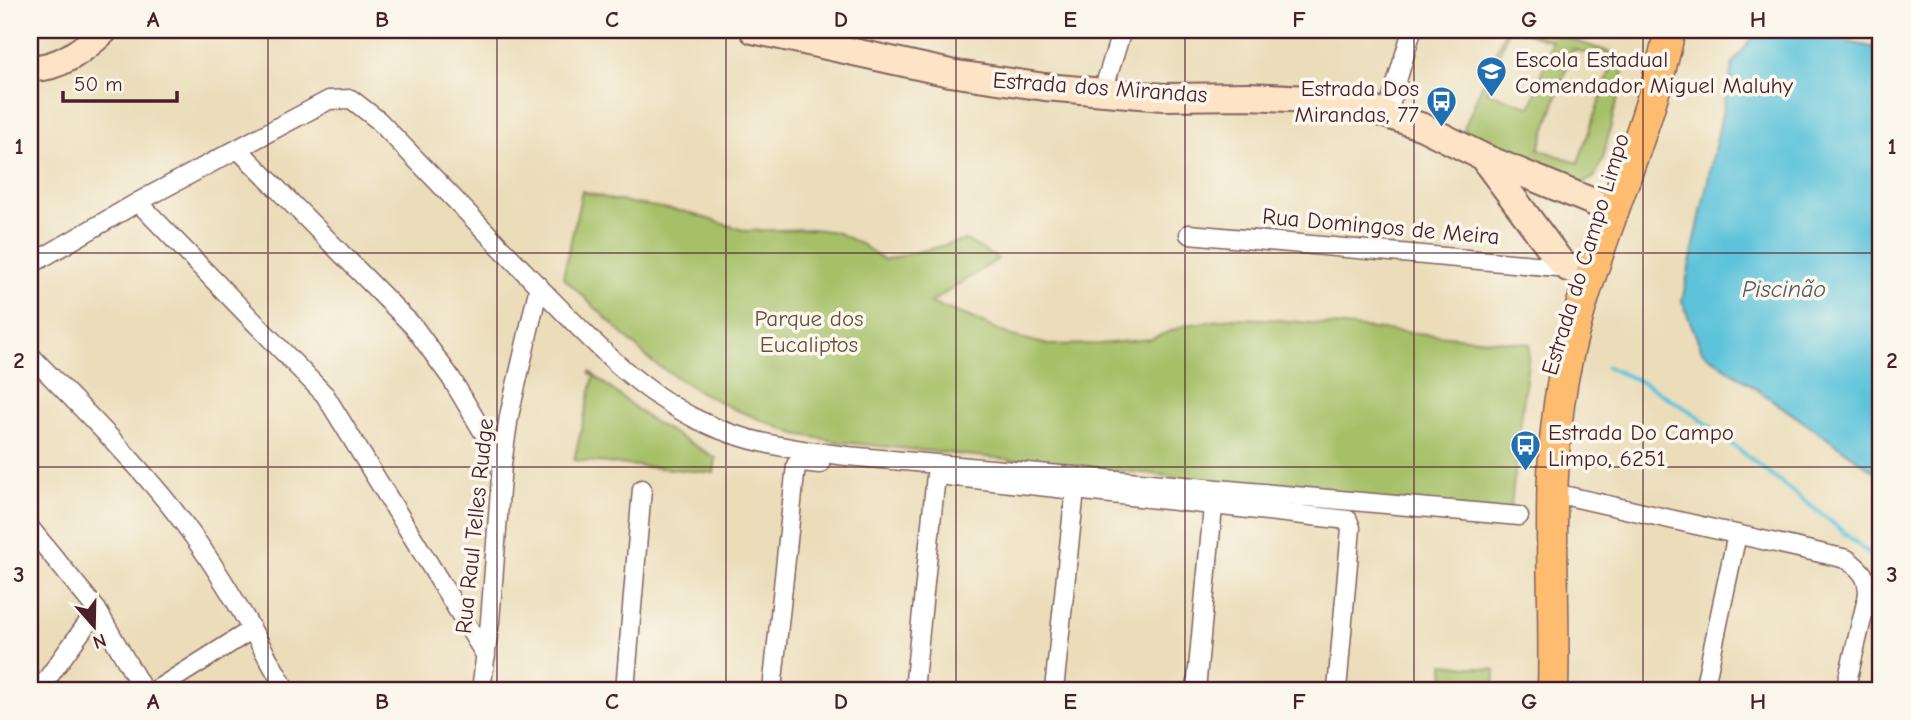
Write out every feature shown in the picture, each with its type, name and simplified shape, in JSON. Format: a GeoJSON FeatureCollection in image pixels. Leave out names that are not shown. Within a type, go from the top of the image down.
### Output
{"type":"FeatureCollection","features":[{"type":"Feature","properties":{"kind":"main road","name":"Estrada do Campo Limpo"},"geometry":{"type":"LineString","coordinates":[[1607,208],[1650,30]]}},
{"type":"Feature","properties":{"kind":"main road","name":"Estrada do Campo Limpo"},"geometry":{"type":"LineString","coordinates":[[1536,690],[1531,497],[1533,467],[1553,343],[1578,271],[1607,208],[1653,91],[1670,30]]}},
{"type":"Feature","properties":{"kind":"main road","name":"Estrada do Campo Limpo"},"geometry":{"type":"LineString","coordinates":[[1553,690],[1550,492],[1563,379],[1577,319],[1578,271]]}},
{"type":"Feature","properties":{"kind":"street"},"geometry":{"type":"LineString","coordinates":[[30,68],[59,63],[74,55],[105,30]]}},
{"type":"Feature","properties":{"kind":"street"},"geometry":{"type":"LineString","coordinates":[[1103,91],[1122,30]]}},
{"type":"Feature","properties":{"kind":"street"},"geometry":{"type":"LineString","coordinates":[[1387,115],[1412,30]]}},
{"type":"Feature","properties":{"kind":"street","name":"Estrada dos Mirandas"},"geometry":{"type":"LineString","coordinates":[[761,31],[833,39],[995,81],[1164,97],[1249,96],[1330,100],[1360,106],[1439,134],[1483,157],[1607,208]]}},
{"type":"Feature","properties":{"kind":"street"},"geometry":{"type":"LineString","coordinates":[[30,265],[138,202],[329,100],[351,99],[378,120],[574,324],[644,385],[699,421],[797,450],[847,456],[1519,516]]}},
{"type":"Feature","properties":{"kind":"street"},"geometry":{"type":"LineString","coordinates":[[238,149],[414,327],[451,379],[502,464]]}},
{"type":"Feature","properties":{"kind":"street","name":"Estrada dos Mirandas"},"geometry":{"type":"LineString","coordinates":[[1483,157],[1578,271]]}},
{"type":"Feature","properties":{"kind":"street"},"geometry":{"type":"LineString","coordinates":[[138,202],[325,395],[486,656]]}},
{"type":"Feature","properties":{"kind":"street","name":"Rua Domingos de Meira"},"geometry":{"type":"LineString","coordinates":[[1189,234],[1578,271]]}},
{"type":"Feature","properties":{"kind":"street","name":"Rua Raul Telles Rudge"},"geometry":{"type":"LineString","coordinates":[[481,690],[509,415],[539,286]]}},
{"type":"Feature","properties":{"kind":"street"},"geometry":{"type":"LineString","coordinates":[[30,355],[143,472],[198,542],[286,690]]}},
{"type":"Feature","properties":{"kind":"street"},"geometry":{"type":"LineString","coordinates":[[772,690],[792,492],[797,463],[802,462],[1213,507],[1344,518],[1350,522],[1337,690]]}},
{"type":"Feature","properties":{"kind":"street"},"geometry":{"type":"LineString","coordinates":[[914,690],[936,475]]}},
{"type":"Feature","properties":{"kind":"street"},"geometry":{"type":"LineString","coordinates":[[625,690],[642,489]]}},
{"type":"Feature","properties":{"kind":"street"},"geometry":{"type":"LineString","coordinates":[[1054,690],[1075,490]]}},
{"type":"Feature","properties":{"kind":"street"},"geometry":{"type":"LineString","coordinates":[[1550,492],[1847,559],[1865,575],[1868,594],[1845,690]]}},
{"type":"Feature","properties":{"kind":"street"},"geometry":{"type":"LineString","coordinates":[[1196,690],[1213,507]]}},
{"type":"Feature","properties":{"kind":"street"},"geometry":{"type":"LineString","coordinates":[[30,528],[97,610],[144,690]]}},
{"type":"Feature","properties":{"kind":"street"},"geometry":{"type":"LineString","coordinates":[[1704,690],[1737,534]]}},
{"type":"Feature","properties":{"kind":"street"},"geometry":{"type":"LineString","coordinates":[[39,690],[97,610]]}},
{"type":"Feature","properties":{"kind":"street"},"geometry":{"type":"LineString","coordinates":[[156,690],[251,630]]}},
{"type":"Feature","properties":{"kind":"green space","name":"Escola Estadual Comendador Miguel Maluhy"},"geometry":{"type":"Polygon","coordinates":[[[1505,30],[1508,30],[1486,92],[1531,107],[1552,41],[1517,30],[1543,30],[1627,58],[1603,159],[1594,178],[1583,183],[1567,179],[1463,131],[1505,30]],[[1573,49],[1539,149],[1578,163],[1613,62],[1573,49]]]}},
{"type":"Feature","properties":{"kind":"green space","name":"Parque dos Eucaliptos"},"geometry":{"type":"Polygon","coordinates":[[[582,191],[613,200],[686,212],[746,231],[813,229],[836,232],[861,244],[884,260],[966,240],[998,259],[930,303],[1012,336],[1049,345],[1151,339],[1186,325],[1231,318],[1269,319],[1530,344],[1510,514],[1259,489],[1153,474],[840,442],[796,434],[700,392],[652,362],[563,277],[582,191]]]}},
{"type":"Feature","properties":{"kind":"green space"},"geometry":{"type":"Polygon","coordinates":[[[590,372],[649,419],[716,458],[714,473],[574,460],[594,376],[590,372]]]}},
{"type":"Feature","properties":{"kind":"green space"},"geometry":{"type":"Polygon","coordinates":[[[1444,664],[1495,670],[1494,690],[1445,685],[1444,664]]]}},
{"type":"Feature","properties":{"kind":"water","name":"Piscinão"},"geometry":{"type":"Polygon","coordinates":[[[1768,30],[1790,30],[1881,49],[1881,476],[1702,351],[1682,301],[1733,63],[1753,37],[1768,30]]]}},
{"type":"Feature","properties":{"kind":"waterway"},"geometry":{"type":"LineString","coordinates":[[1607,367],[1646,384],[1690,411],[1881,564]]}},
{"type":"Feature","properties":{"kind":"place","name":"Escola Estadual Comendador Miguel Maluhy"},"geometry":{"type":"Point","coordinates":[1492,99]}},
{"type":"Feature","properties":{"kind":"place","name":"Estrada Dos Mirandas, 77"},"geometry":{"type":"Point","coordinates":[1442,128]}},
{"type":"Feature","properties":{"kind":"place","name":"Estrada Do Campo Limpo, 6251"},"geometry":{"type":"Point","coordinates":[1525,472]}}]}
